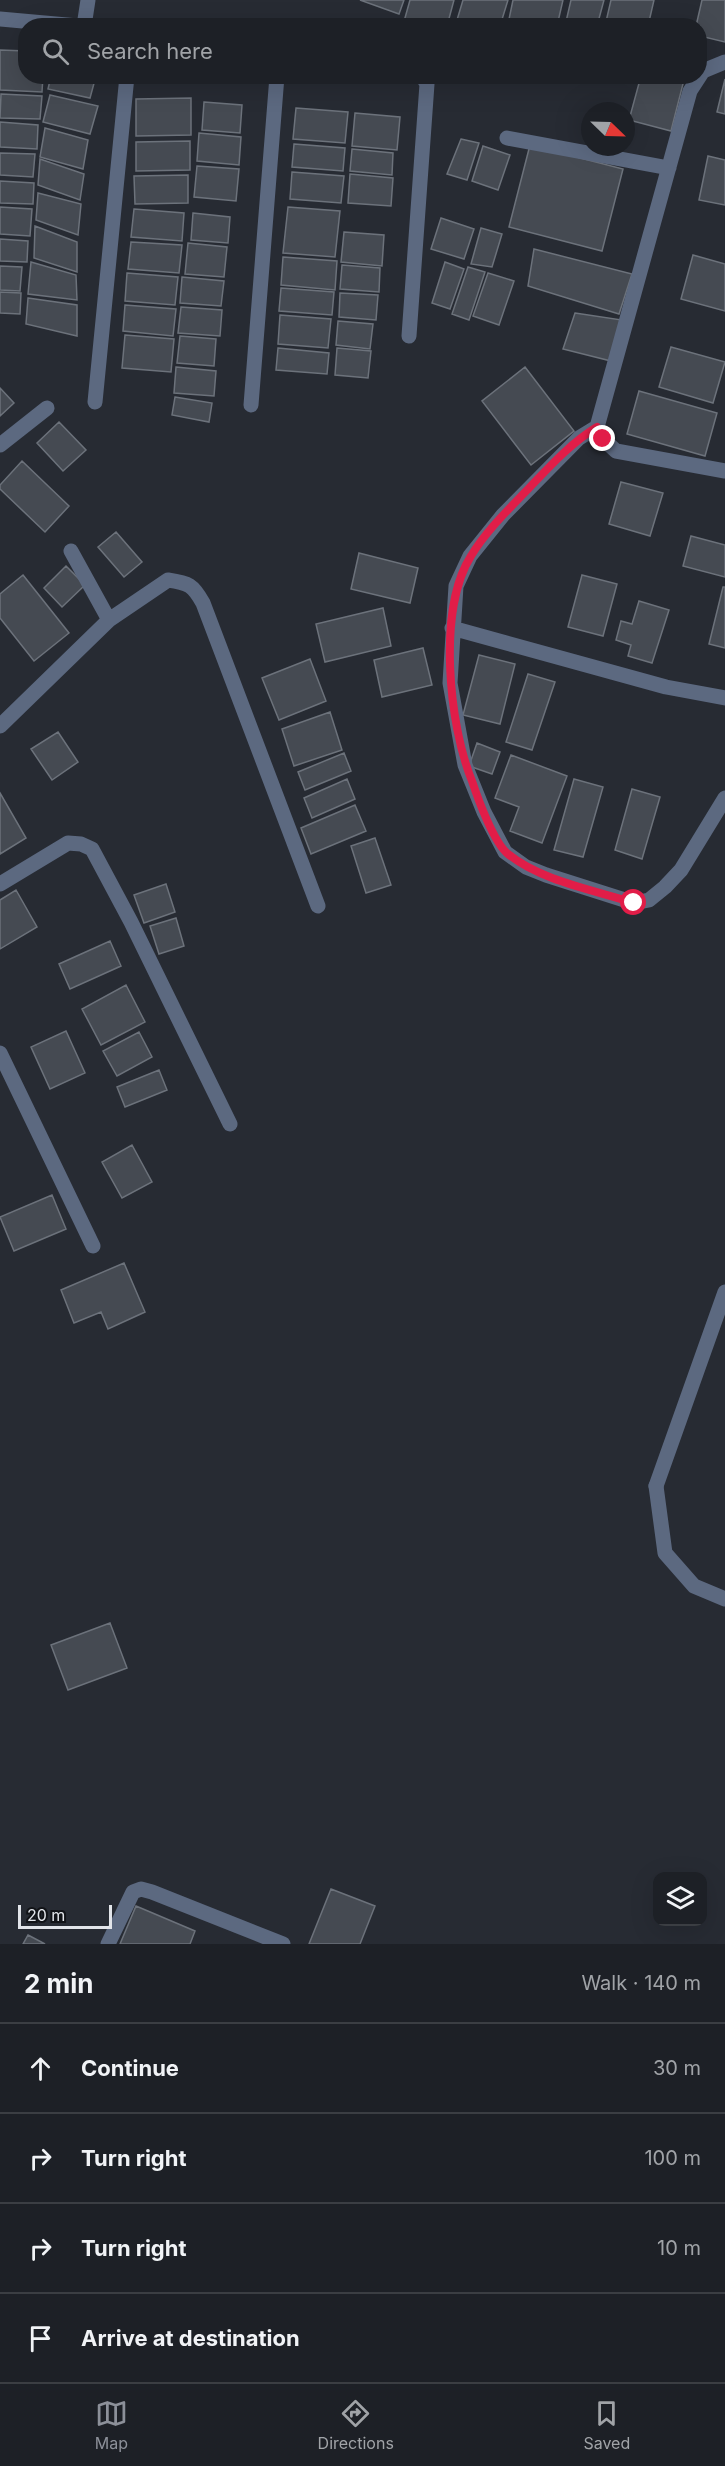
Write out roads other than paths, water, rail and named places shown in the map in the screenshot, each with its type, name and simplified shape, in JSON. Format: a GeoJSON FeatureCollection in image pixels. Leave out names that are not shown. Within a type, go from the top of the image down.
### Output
{"type":"FeatureCollection","features":[{"type":"Feature","properties":{"kind":"street"},"geometry":{"type":"LineString","coordinates":[[85,18],[88,0]]}},
{"type":"Feature","properties":{"kind":"street"},"geometry":{"type":"LineString","coordinates":[[0,19],[18,21]]}},
{"type":"Feature","properties":{"kind":"street"},"geometry":{"type":"LineString","coordinates":[[707,69],[725,62]]}},
{"type":"Feature","properties":{"kind":"street"},"geometry":{"type":"LineString","coordinates":[[94,402],[126,84]]}},
{"type":"Feature","properties":{"kind":"street"},"geometry":{"type":"LineString","coordinates":[[251,405],[276,84]]}},
{"type":"Feature","properties":{"kind":"street"},"geometry":{"type":"LineString","coordinates":[[409,336],[427,84]]}},
{"type":"Feature","properties":{"kind":"street"},"geometry":{"type":"LineString","coordinates":[[695,84],[690,91],[597,427],[603,439],[616,451],[725,471]]}},
{"type":"Feature","properties":{"kind":"street"},"geometry":{"type":"LineString","coordinates":[[507,138],[669,168]]}},
{"type":"Feature","properties":{"kind":"street"},"geometry":{"type":"LineString","coordinates":[[0,445],[47,408]]}},
{"type":"Feature","properties":{"kind":"street"},"geometry":{"type":"LineString","coordinates":[[597,427],[579,438],[564,452],[503,515],[470,556],[456,586],[450,683],[465,765],[483,812],[505,852],[526,867],[546,876],[634,903],[649,900],[681,870],[725,798]]}},
{"type":"Feature","properties":{"kind":"street"},"geometry":{"type":"LineString","coordinates":[[71,551],[109,620]]}},
{"type":"Feature","properties":{"kind":"street"},"geometry":{"type":"LineString","coordinates":[[0,726],[109,620],[168,580],[184,582],[194,588],[203,603],[318,906]]}},
{"type":"Feature","properties":{"kind":"street"},"geometry":{"type":"LineString","coordinates":[[452,628],[666,687],[725,698]]}},
{"type":"Feature","properties":{"kind":"street"},"geometry":{"type":"LineString","coordinates":[[0,884],[68,843],[81,844],[92,849],[230,1124]]}},
{"type":"Feature","properties":{"kind":"street"},"geometry":{"type":"LineString","coordinates":[[0,1053],[93,1246]]}},
{"type":"Feature","properties":{"kind":"street"},"geometry":{"type":"LineString","coordinates":[[725,1292],[656,1486],[665,1553],[694,1586],[725,1599]]}},
{"type":"Feature","properties":{"kind":"street"},"geometry":{"type":"LineString","coordinates":[[108,1944],[133,1892],[141,1889],[283,1944]]}}]}
